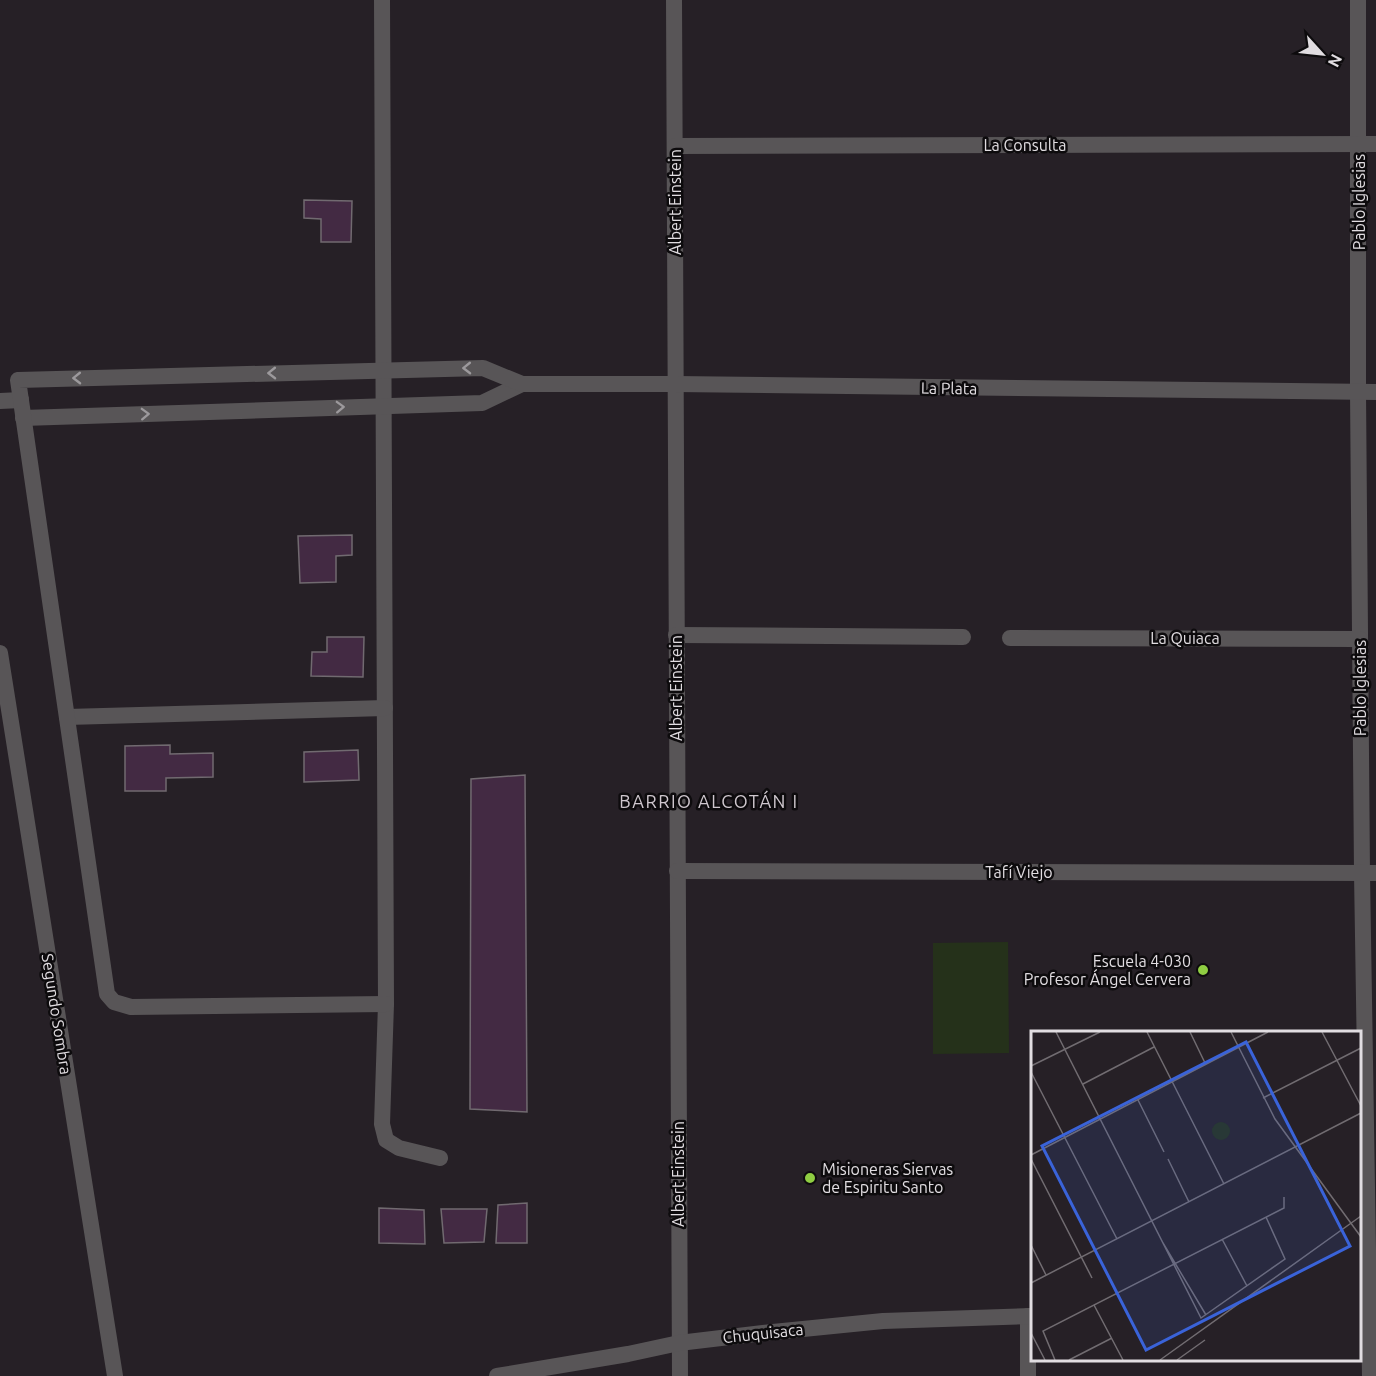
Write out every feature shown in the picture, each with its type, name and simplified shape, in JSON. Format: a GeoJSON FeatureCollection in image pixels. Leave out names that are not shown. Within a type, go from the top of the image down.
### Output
{"type":"FeatureCollection","features":[{"type":"Feature","properties":{"kind":"street"},"geometry":{"type":"LineString","coordinates":[[382,0],[386,1004],[382,1124],[386,1140],[399,1148],[440,1158]]}},
{"type":"Feature","properties":{"kind":"street","name":"Albert Einstein"},"geometry":{"type":"LineString","coordinates":[[674,0],[680,1376]]}},
{"type":"Feature","properties":{"kind":"street","name":"Pablo Iglesias"},"geometry":{"type":"LineString","coordinates":[[1358,0],[1368,144],[1358,392],[1360,639],[1369,873],[1368,1325],[1370,1376]]}},
{"type":"Feature","properties":{"kind":"street","name":"La Consulta"},"geometry":{"type":"LineString","coordinates":[[675,146],[1368,144]]}},
{"type":"Feature","properties":{"kind":"street"},"geometry":{"type":"LineString","coordinates":[[386,1004],[131,1008],[114,1002],[107,994],[18,380],[483,368],[522,384]]}},
{"type":"Feature","properties":{"kind":"street"},"geometry":{"type":"LineString","coordinates":[[23,418],[482,403],[522,384]]}},
{"type":"Feature","properties":{"kind":"street","name":"La Plata"},"geometry":{"type":"LineString","coordinates":[[522,384],[1376,392]]}},
{"type":"Feature","properties":{"kind":"street"},"geometry":{"type":"LineString","coordinates":[[0,401],[21,399]]}},
{"type":"Feature","properties":{"kind":"street"},"geometry":{"type":"LineString","coordinates":[[676,635],[963,637]]}},
{"type":"Feature","properties":{"kind":"street","name":"La Quiaca"},"geometry":{"type":"LineString","coordinates":[[1010,638],[1360,639]]}},
{"type":"Feature","properties":{"kind":"street","name":"Segundo Sombra"},"geometry":{"type":"LineString","coordinates":[[0,653],[114,1376]]}},
{"type":"Feature","properties":{"kind":"street"},"geometry":{"type":"LineString","coordinates":[[67,717],[385,708]]}},
{"type":"Feature","properties":{"kind":"street","name":"Tafí Viejo"},"geometry":{"type":"LineString","coordinates":[[677,872],[1369,873]]}},
{"type":"Feature","properties":{"kind":"street"},"geometry":{"type":"LineString","coordinates":[[1028,1376],[1030,1316]]}},
{"type":"Feature","properties":{"kind":"street","name":"Chuquisaca"},"geometry":{"type":"LineString","coordinates":[[497,1376],[679,1343],[763,1332],[883,1321],[1030,1316]]}},
{"type":"Feature","properties":{"kind":"green space"},"geometry":{"type":"Polygon","coordinates":[[[1008,942],[1009,1053],[933,1054],[933,943],[1008,942]]]}},
{"type":"Feature","properties":{"kind":"building"},"geometry":{"type":"Polygon","coordinates":[[[304,200],[352,201],[351,242],[321,242],[321,219],[304,218],[304,200]]]}},
{"type":"Feature","properties":{"kind":"building"},"geometry":{"type":"Polygon","coordinates":[[[352,535],[352,555],[336,556],[336,582],[300,583],[298,536],[352,535]]]}},
{"type":"Feature","properties":{"kind":"building"},"geometry":{"type":"Polygon","coordinates":[[[327,637],[364,637],[363,677],[311,676],[312,652],[327,652],[327,637]]]}},
{"type":"Feature","properties":{"kind":"building"},"geometry":{"type":"Polygon","coordinates":[[[170,745],[170,754],[213,753],[213,777],[166,778],[166,791],[125,791],[125,746],[170,745]]]}},
{"type":"Feature","properties":{"kind":"building"},"geometry":{"type":"Polygon","coordinates":[[[358,750],[359,780],[304,782],[304,752],[358,750]]]}},
{"type":"Feature","properties":{"kind":"building"},"geometry":{"type":"Polygon","coordinates":[[[525,775],[527,1112],[470,1109],[471,779],[525,775]]]}},
{"type":"Feature","properties":{"kind":"building"},"geometry":{"type":"Polygon","coordinates":[[[527,1203],[527,1243],[496,1243],[498,1205],[527,1203]]]}},
{"type":"Feature","properties":{"kind":"building"},"geometry":{"type":"Polygon","coordinates":[[[379,1208],[424,1210],[425,1244],[379,1243],[379,1208]]]}},
{"type":"Feature","properties":{"kind":"building"},"geometry":{"type":"Polygon","coordinates":[[[441,1209],[487,1209],[484,1242],[444,1243],[441,1209]]]}},
{"type":"Feature","properties":{"kind":"place","name":"Escuela 4-030 Profesor Ángel Cervera"},"geometry":{"type":"Point","coordinates":[1203,970]}},
{"type":"Feature","properties":{"kind":"place","name":"Misioneras Siervas de Espiritu Santo"},"geometry":{"type":"Point","coordinates":[810,1178]}},
{"type":"Feature","properties":{"kind":"district","name":"BARRIO ALCOTÁN I"},"geometry":{"type":"Point","coordinates":[709,802]}}]}
